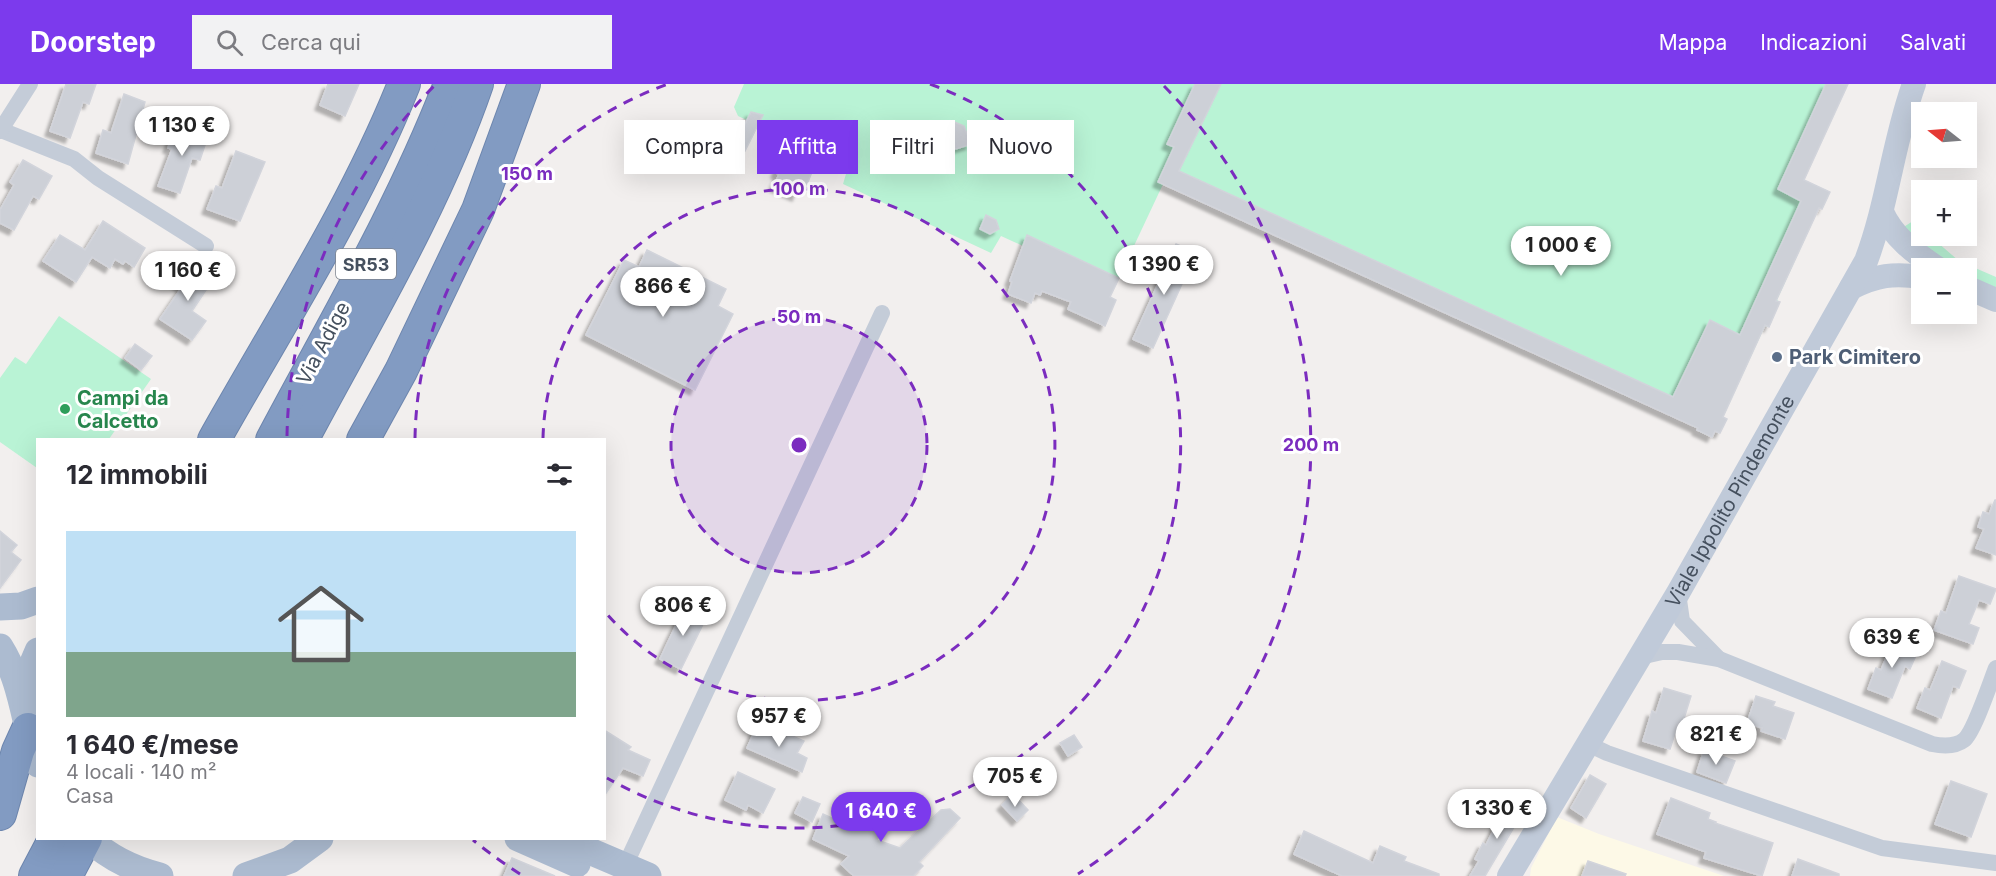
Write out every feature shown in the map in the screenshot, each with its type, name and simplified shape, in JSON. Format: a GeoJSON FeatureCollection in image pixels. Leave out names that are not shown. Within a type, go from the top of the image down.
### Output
{"type":"FeatureCollection","features":[{"type":"Feature","properties":{"kind":"highway"},"geometry":{"type":"LineString","coordinates":[[215,438],[350,200],[391,117],[404,84]]}},
{"type":"Feature","properties":{"kind":"highway","name":"Via Adige"},"geometry":{"type":"LineString","coordinates":[[273,438],[403,195],[450,84]]}},
{"type":"Feature","properties":{"kind":"highway","name":"Via Adige"},"geometry":{"type":"LineString","coordinates":[[303,438],[426,207],[477,84]]}},
{"type":"Feature","properties":{"kind":"highway"},"geometry":{"type":"LineString","coordinates":[[364,438],[401,370],[478,210],[524,84]]}},
{"type":"Feature","properties":{"kind":"highway"},"geometry":{"type":"LineString","coordinates":[[0,814],[27,720]]}},
{"type":"Feature","properties":{"kind":"highway"},"geometry":{"type":"LineString","coordinates":[[35,876],[54,840]]}},
{"type":"Feature","properties":{"kind":"highway"},"geometry":{"type":"LineString","coordinates":[[66,876],[86,840]]}},
{"type":"Feature","properties":{"kind":"main road"},"geometry":{"type":"LineString","coordinates":[[0,607],[21,606],[36,601]]}},
{"type":"Feature","properties":{"kind":"main road"},"geometry":{"type":"LineString","coordinates":[[0,647],[14,675],[36,756]]}},
{"type":"Feature","properties":{"kind":"main road"},"geometry":{"type":"LineString","coordinates":[[27,720],[32,665],[36,656]]}},
{"type":"Feature","properties":{"kind":"main road"},"geometry":{"type":"LineString","coordinates":[[89,840],[102,851],[135,869],[160,876]]}},
{"type":"Feature","properties":{"kind":"main road"},"geometry":{"type":"LineString","coordinates":[[246,876],[290,860],[317,840]]}},
{"type":"Feature","properties":{"kind":"main road"},"geometry":{"type":"LineString","coordinates":[[522,840],[562,858],[626,873]]}},
{"type":"Feature","properties":{"kind":"street"},"geometry":{"type":"LineString","coordinates":[[30,84],[0,131],[74,159],[98,178],[206,246]]}},
{"type":"Feature","properties":{"kind":"street","name":"Viale Ippolito Pindemonte"},"geometry":{"type":"LineString","coordinates":[[1509,876],[1678,593],[1870,251],[1882,212],[1898,134],[1914,84]]}},
{"type":"Feature","properties":{"kind":"street"},"geometry":{"type":"LineString","coordinates":[[1882,212],[1886,222],[1908,247],[1923,258]]}},
{"type":"Feature","properties":{"kind":"street"},"geometry":{"type":"LineString","coordinates":[[1894,275],[1876,267],[1870,251],[1893,242],[1908,247]]}},
{"type":"Feature","properties":{"kind":"street"},"geometry":{"type":"LineString","coordinates":[[1851,288],[1870,279],[1894,275],[1911,276]]}},
{"type":"Feature","properties":{"kind":"street"},"geometry":{"type":"LineString","coordinates":[[1977,292],[1996,300]]}},
{"type":"Feature","properties":{"kind":"street"},"geometry":{"type":"LineString","coordinates":[[626,873],[882,313]]}},
{"type":"Feature","properties":{"kind":"street"},"geometry":{"type":"LineString","coordinates":[[1678,593],[1682,621],[1719,659]]}},
{"type":"Feature","properties":{"kind":"street"},"geometry":{"type":"LineString","coordinates":[[1640,657],[1662,652],[1678,652],[1719,659],[1942,746],[1954,745],[1964,740],[1971,729],[1996,668]]}},
{"type":"Feature","properties":{"kind":"street"},"geometry":{"type":"LineString","coordinates":[[1588,744],[1607,753],[1882,849],[1996,863]]}},
{"type":"Feature","properties":{"kind":"shaded area"},"geometry":{"type":"Polygon","coordinates":[[[1557,817],[1599,834],[1724,876],[1530,876],[1531,868],[1557,817]]]}},
{"type":"Feature","properties":{"kind":"green space"},"geometry":{"type":"Polygon","coordinates":[[[744,84],[1848,84],[1804,180],[1830,192],[1822,209],[1819,208],[1777,300],[1780,302],[1769,327],[1765,326],[1723,417],[1727,419],[1720,433],[1715,431],[1712,437],[1181,172],[1172,165],[1117,282],[1109,285],[1001,236],[991,253],[843,184],[846,174],[858,174],[858,120],[757,120],[757,125],[738,116],[734,107],[744,84]]]}},
{"type":"Feature","properties":{"kind":"green space"},"geometry":{"type":"Polygon","coordinates":[[[1911,222],[1911,240],[1899,230],[1911,222]]]}},
{"type":"Feature","properties":{"kind":"green space"},"geometry":{"type":"Polygon","coordinates":[[[1919,246],[1942,246],[1956,258],[1934,258],[1919,246]]]}},
{"type":"Feature","properties":{"kind":"green space"},"geometry":{"type":"Polygon","coordinates":[[[1977,269],[1996,277],[1996,291],[1977,283],[1977,269]]]}},
{"type":"Feature","properties":{"kind":"green space","name":"Campi da Calcetto"},"geometry":{"type":"Polygon","coordinates":[[[59,316],[151,379],[110,438],[36,438],[36,467],[0,442],[0,378],[15,357],[26,364],[59,316]]]}},
{"type":"Feature","properties":{"kind":"building"},"geometry":{"type":"Polygon","coordinates":[[[66,84],[96,84],[89,104],[83,102],[70,138],[50,131],[66,84]]]}},
{"type":"Feature","properties":{"kind":"building"},"geometry":{"type":"Polygon","coordinates":[[[328,84],[359,84],[345,116],[320,105],[328,84]]]}},
{"type":"Feature","properties":{"kind":"building"},"geometry":{"type":"Polygon","coordinates":[[[1195,84],[1221,84],[1179,171],[1673,397],[1710,320],[1740,335],[1801,201],[1778,189],[1826,84],[1848,84],[1804,180],[1830,192],[1822,209],[1819,208],[1776,301],[1780,302],[1769,327],[1765,325],[1723,417],[1727,419],[1720,433],[1715,431],[1712,437],[1697,430],[1698,428],[1158,182],[1174,147],[1167,144],[1195,84]]]}},
{"type":"Feature","properties":{"kind":"building"},"geometry":{"type":"Polygon","coordinates":[[[124,94],[145,102],[128,164],[96,153],[103,130],[111,133],[124,94]]]}},
{"type":"Feature","properties":{"kind":"building"},"geometry":{"type":"Polygon","coordinates":[[[751,112],[763,115],[760,120],[757,120],[757,127],[745,151],[745,124],[751,112]]]}},
{"type":"Feature","properties":{"kind":"building"},"geometry":{"type":"Polygon","coordinates":[[[955,122],[964,126],[967,134],[967,145],[956,149],[955,122]]]}},
{"type":"Feature","properties":{"kind":"building"},"geometry":{"type":"Polygon","coordinates":[[[176,125],[208,136],[200,160],[192,158],[180,193],[158,186],[172,149],[168,148],[176,125]]]}},
{"type":"Feature","properties":{"kind":"building"},"geometry":{"type":"Polygon","coordinates":[[[236,151],[265,162],[240,221],[207,209],[216,186],[222,188],[236,151]]]}},
{"type":"Feature","properties":{"kind":"building"},"geometry":{"type":"Polygon","coordinates":[[[23,160],[52,176],[39,199],[33,196],[14,230],[0,223],[0,210],[14,185],[10,182],[23,160]]]}},
{"type":"Feature","properties":{"kind":"building"},"geometry":{"type":"Polygon","coordinates":[[[779,174],[811,174],[806,187],[801,185],[797,196],[774,186],[779,174]]]}},
{"type":"Feature","properties":{"kind":"building"},"geometry":{"type":"Polygon","coordinates":[[[986,215],[996,220],[999,229],[990,234],[980,229],[986,215]]]}},
{"type":"Feature","properties":{"kind":"building"},"geometry":{"type":"Polygon","coordinates":[[[103,221],[145,248],[134,267],[125,261],[123,264],[115,259],[110,268],[92,257],[76,282],[43,261],[60,235],[85,250],[103,221]]]}},
{"type":"Feature","properties":{"kind":"building"},"geometry":{"type":"Polygon","coordinates":[[[1027,235],[1119,278],[1110,297],[1116,300],[1105,326],[1068,309],[1071,302],[1042,291],[1040,295],[1035,293],[1031,303],[1008,294],[1012,282],[1010,281],[1027,235]]]}},
{"type":"Feature","properties":{"kind":"building"},"geometry":{"type":"Polygon","coordinates":[[[1176,244],[1196,253],[1153,348],[1133,339],[1176,244]]]}},
{"type":"Feature","properties":{"kind":"building"},"geometry":{"type":"Polygon","coordinates":[[[647,250],[726,289],[718,306],[733,314],[695,390],[586,335],[624,260],[639,267],[647,250]]]}},
{"type":"Feature","properties":{"kind":"building"},"geometry":{"type":"Polygon","coordinates":[[[190,261],[214,278],[192,311],[206,321],[192,340],[160,319],[182,287],[176,283],[190,261]]]}},
{"type":"Feature","properties":{"kind":"building"},"geometry":{"type":"Polygon","coordinates":[[[135,344],[152,356],[141,370],[125,358],[135,344]]]}},
{"type":"Feature","properties":{"kind":"building"},"geometry":{"type":"Polygon","coordinates":[[[1995,500],[1996,555],[1976,548],[1984,529],[1978,527],[1983,512],[1989,514],[1995,500]]]}},
{"type":"Feature","properties":{"kind":"building"},"geometry":{"type":"Polygon","coordinates":[[[0,531],[17,545],[11,552],[21,560],[0,588],[0,531]]]}},
{"type":"Feature","properties":{"kind":"building"},"geometry":{"type":"Polygon","coordinates":[[[1959,576],[1996,589],[1990,604],[1979,600],[1969,624],[1979,628],[1973,644],[1934,630],[1941,611],[1946,613],[1959,576]]]}},
{"type":"Feature","properties":{"kind":"building"},"geometry":{"type":"Polygon","coordinates":[[[685,606],[707,616],[681,669],[660,659],[685,606]]]}},
{"type":"Feature","properties":{"kind":"building"},"geometry":{"type":"Polygon","coordinates":[[[1893,641],[1918,651],[1910,669],[1905,666],[1892,698],[1868,689],[1876,668],[1881,670],[1893,641]]]}},
{"type":"Feature","properties":{"kind":"building"},"geometry":{"type":"Polygon","coordinates":[[[1942,661],[1966,671],[1959,688],[1953,686],[1941,718],[1917,708],[1925,688],[1930,690],[1942,661]]]}},
{"type":"Feature","properties":{"kind":"building"},"geometry":{"type":"Polygon","coordinates":[[[1664,688],[1691,696],[1682,725],[1678,724],[1670,749],[1643,741],[1652,711],[1656,713],[1664,688]]]}},
{"type":"Feature","properties":{"kind":"building"},"geometry":{"type":"Polygon","coordinates":[[[1756,696],[1775,702],[1773,706],[1794,713],[1785,739],[1761,731],[1762,728],[1747,723],[1756,696]]]}},
{"type":"Feature","properties":{"kind":"building"},"geometry":{"type":"Polygon","coordinates":[[[774,728],[804,741],[797,753],[807,758],[802,772],[747,748],[755,730],[770,737],[774,728]]]}},
{"type":"Feature","properties":{"kind":"building"},"geometry":{"type":"Polygon","coordinates":[[[606,731],[631,747],[628,750],[650,760],[643,776],[623,768],[606,793],[606,731]]]}},
{"type":"Feature","properties":{"kind":"building"},"geometry":{"type":"Polygon","coordinates":[[[1074,735],[1082,747],[1068,756],[1060,743],[1074,735]]]}},
{"type":"Feature","properties":{"kind":"building"},"geometry":{"type":"Polygon","coordinates":[[[1704,750],[1735,761],[1726,783],[1697,772],[1704,750]]]}},
{"type":"Feature","properties":{"kind":"building"},"geometry":{"type":"Polygon","coordinates":[[[738,772],[775,789],[763,813],[748,805],[746,810],[725,800],[738,772]]]}},
{"type":"Feature","properties":{"kind":"building"},"geometry":{"type":"Polygon","coordinates":[[[1590,775],[1606,784],[1586,818],[1571,808],[1590,775]]]}},
{"type":"Feature","properties":{"kind":"building"},"geometry":{"type":"Polygon","coordinates":[[[1951,781],[1987,794],[1971,837],[1935,824],[1951,781]]]}},
{"type":"Feature","properties":{"kind":"building"},"geometry":{"type":"Polygon","coordinates":[[[1013,794],[1028,810],[1017,821],[1002,805],[1013,794]]]}},
{"type":"Feature","properties":{"kind":"building"},"geometry":{"type":"Polygon","coordinates":[[[803,797],[820,804],[812,822],[795,813],[803,797]]]}},
{"type":"Feature","properties":{"kind":"building"},"geometry":{"type":"Polygon","coordinates":[[[1671,798],[1710,813],[1708,819],[1715,823],[1773,843],[1762,876],[1704,858],[1706,852],[1657,834],[1671,798]]]}},
{"type":"Feature","properties":{"kind":"building"},"geometry":{"type":"Polygon","coordinates":[[[857,803],[881,814],[876,827],[882,830],[877,840],[900,848],[941,810],[950,809],[960,818],[919,862],[923,866],[913,876],[854,876],[841,864],[849,856],[813,839],[823,814],[847,825],[857,803]]]}},
{"type":"Feature","properties":{"kind":"building"},"geometry":{"type":"Polygon","coordinates":[[[1507,803],[1523,812],[1485,876],[1470,876],[1479,861],[1475,859],[1483,843],[1486,845],[1507,803]]]}},
{"type":"Feature","properties":{"kind":"building"},"geometry":{"type":"Polygon","coordinates":[[[1304,831],[1373,863],[1380,846],[1406,857],[1404,861],[1439,874],[1439,876],[1342,876],[1294,854],[1304,831]]]}},
{"type":"Feature","properties":{"kind":"building"},"geometry":{"type":"Polygon","coordinates":[[[512,858],[555,876],[504,876],[512,858]]]}},
{"type":"Feature","properties":{"kind":"building"},"geometry":{"type":"Polygon","coordinates":[[[1798,859],[1839,874],[1839,876],[1792,876],[1798,859]]]}},
{"type":"Feature","properties":{"kind":"building"},"geometry":{"type":"Polygon","coordinates":[[[1588,861],[1626,874],[1625,876],[1582,876],[1588,861]]]}},
{"type":"Feature","properties":{"kind":"place","name":"Park Cimitero"},"geometry":{"type":"Point","coordinates":[1777,357]}},
{"type":"Feature","properties":{"kind":"place","name":"Campi da Calcetto"},"geometry":{"type":"Point","coordinates":[65,409]}}]}
